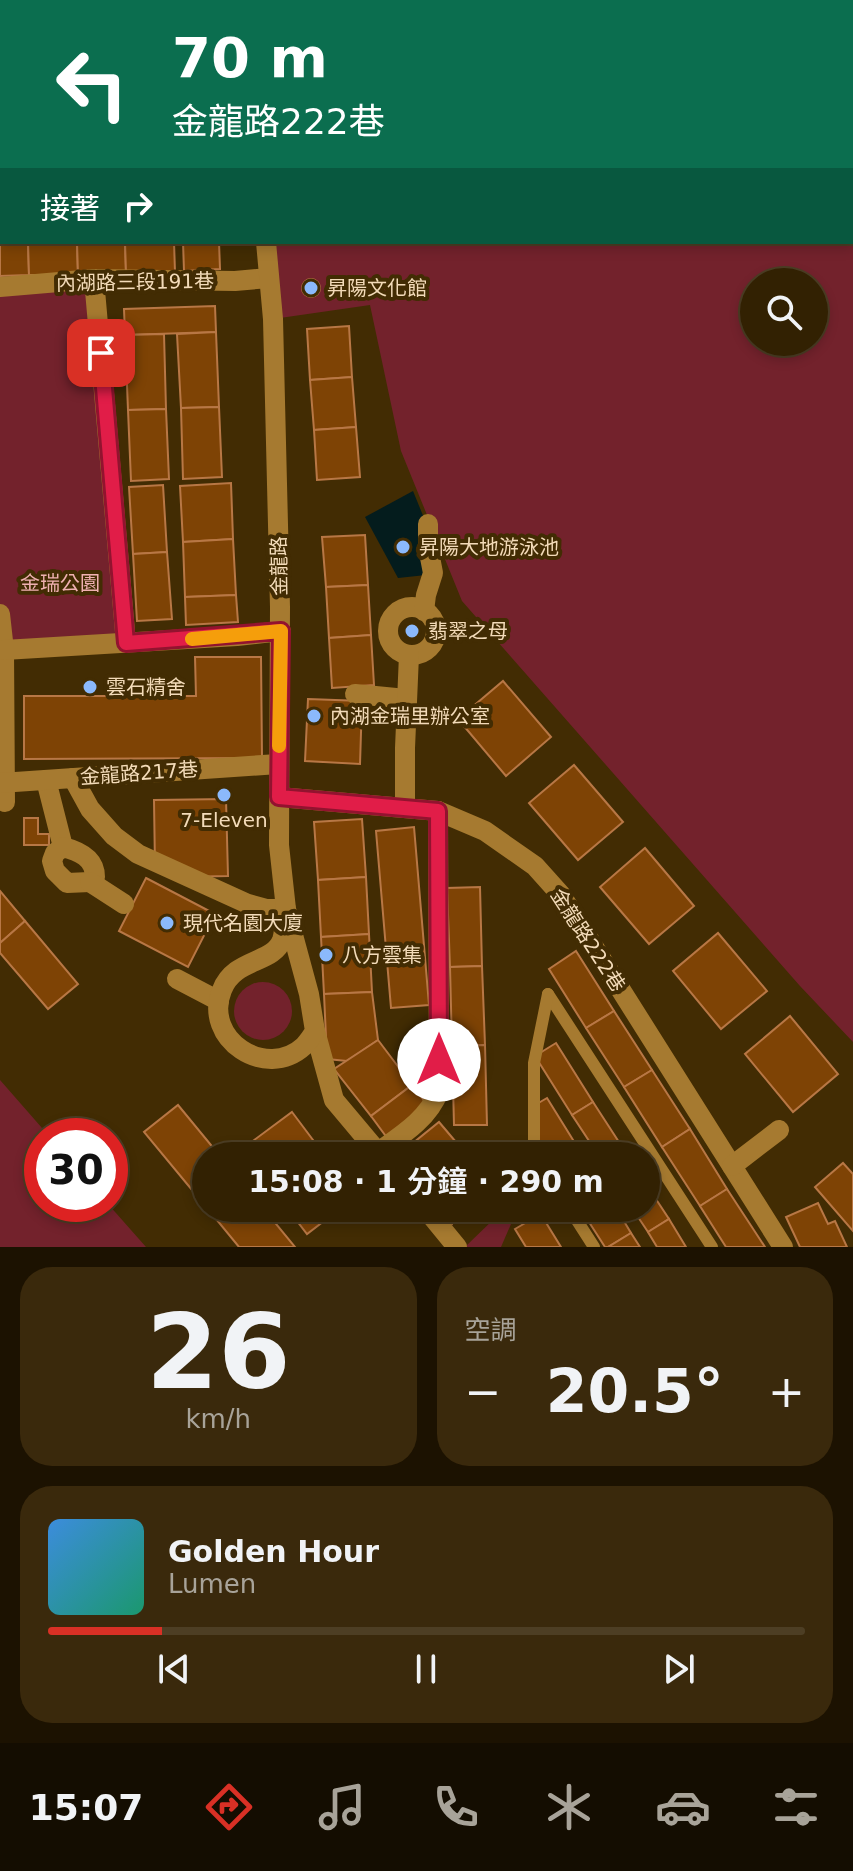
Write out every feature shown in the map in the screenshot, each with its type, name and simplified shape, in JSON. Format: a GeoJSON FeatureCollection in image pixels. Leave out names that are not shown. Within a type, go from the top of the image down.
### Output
{"type":"FeatureCollection","features":[{"type":"Feature","properties":{"kind":"street","name":"金龍路"},"geometry":{"type":"LineString","coordinates":[[266,244],[273,319],[281,631],[279,845],[286,909],[334,1100],[370,1142]]}},
{"type":"Feature","properties":{"kind":"street","name":"內湖路三段191巷"},"geometry":{"type":"LineString","coordinates":[[0,287],[94,279],[235,281],[269,278]]}},
{"type":"Feature","properties":{"kind":"street"},"geometry":{"type":"LineString","coordinates":[[94,279],[126,643]]}},
{"type":"Feature","properties":{"kind":"street"},"geometry":{"type":"LineString","coordinates":[[424,611],[433,573],[428,524]]}},
{"type":"Feature","properties":{"kind":"street"},"geometry":{"type":"LineString","coordinates":[[408,608],[424,611],[434,623],[435,639],[418,655],[402,653],[391,643],[391,621],[408,608]]}},
{"type":"Feature","properties":{"kind":"street"},"geometry":{"type":"LineString","coordinates":[[0,614],[4,650],[3,789]]}},
{"type":"Feature","properties":{"kind":"street"},"geometry":{"type":"LineString","coordinates":[[4,650],[281,631]]}},
{"type":"Feature","properties":{"kind":"street"},"geometry":{"type":"LineString","coordinates":[[405,807],[409,655]]}},
{"type":"Feature","properties":{"kind":"street"},"geometry":{"type":"LineString","coordinates":[[355,694],[406,699]]}},
{"type":"Feature","properties":{"kind":"street","name":"金龍路217巷"},"geometry":{"type":"LineString","coordinates":[[3,789],[46,780],[278,764]]}},
{"type":"Feature","properties":{"kind":"street"},"geometry":{"type":"LineString","coordinates":[[73,778],[90,809],[114,836],[138,854],[248,904],[266,909],[286,909],[282,941],[274,950],[230,976],[222,990],[218,1007],[221,1024],[229,1040],[241,1052],[257,1059],[275,1060],[291,1055],[305,1045],[315,1031]]}},
{"type":"Feature","properties":{"kind":"street"},"geometry":{"type":"LineString","coordinates":[[46,780],[63,847]]}},
{"type":"Feature","properties":{"kind":"street","name":"金龍路222巷"},"geometry":{"type":"LineString","coordinates":[[279,797],[438,811],[485,831],[535,866],[561,895],[783,1247]]}},
{"type":"Feature","properties":{"kind":"street"},"geometry":{"type":"LineString","coordinates":[[394,1142],[425,1115],[439,1091],[438,811]]}},
{"type":"Feature","properties":{"kind":"street"},"geometry":{"type":"LineString","coordinates":[[63,847],[55,853],[52,861],[55,871],[67,883],[90,882],[124,904]]}},
{"type":"Feature","properties":{"kind":"street"},"geometry":{"type":"LineString","coordinates":[[63,847],[81,853],[89,860],[95,868],[95,877],[90,882]]}},
{"type":"Feature","properties":{"kind":"street"},"geometry":{"type":"LineString","coordinates":[[177,979],[219,1001]]}},
{"type":"Feature","properties":{"kind":"street"},"geometry":{"type":"LineString","coordinates":[[732,1166],[779,1130]]}},
{"type":"Feature","properties":{"kind":"street"},"geometry":{"type":"LineString","coordinates":[[436,1222],[457,1247]]}},
{"type":"Feature","properties":{"kind":"lane"},"geometry":{"type":"LineString","coordinates":[[535,1142],[534,1063],[548,994],[644,1142]]}},
{"type":"Feature","properties":{"kind":"lane"},"geometry":{"type":"LineString","coordinates":[[660,1167],[712,1247]]}},
{"type":"Feature","properties":{"kind":"lane"},"geometry":{"type":"LineString","coordinates":[[578,1222],[594,1247]]}},
{"type":"Feature","properties":{"kind":"green space"},"geometry":{"type":"Polygon","coordinates":[[[266,244],[853,244],[853,1042],[800,986],[462,601],[401,451],[370,305],[273,319],[266,244]]]}},
{"type":"Feature","properties":{"kind":"green space","name":"金瑞公園"},"geometry":{"type":"Polygon","coordinates":[[[94,279],[126,643],[4,650],[0,614],[0,287],[94,279]]]}},
{"type":"Feature","properties":{"kind":"green space"},"geometry":{"type":"Polygon","coordinates":[[[263,982],[274,984],[283,991],[290,1000],[290,1022],[283,1031],[274,1038],[263,1040],[252,1038],[243,1031],[236,1022],[234,1011],[236,1000],[243,991],[252,984],[263,982]]]}},
{"type":"Feature","properties":{"kind":"green space"},"geometry":{"type":"Polygon","coordinates":[[[0,1080],[33,1118],[24,1118],[24,1222],[124,1222],[146,1247],[0,1247],[0,1080]]]}},
{"type":"Feature","properties":{"kind":"green space"},"geometry":{"type":"Polygon","coordinates":[[[491,1222],[512,1222],[501,1247],[466,1246],[491,1222]]]}},
{"type":"Feature","properties":{"kind":"water","name":"昇陽大地游泳池"},"geometry":{"type":"Polygon","coordinates":[[[413,491],[424,518],[426,575],[398,578],[365,517],[413,491]]]}},
{"type":"Feature","properties":{"kind":"building"},"geometry":{"type":"Polygon","coordinates":[[[0,244],[28,244],[29,275],[0,276],[0,244]]]}},
{"type":"Feature","properties":{"kind":"building"},"geometry":{"type":"Polygon","coordinates":[[[28,244],[77,244],[78,275],[29,275],[28,244]]]}},
{"type":"Feature","properties":{"kind":"building"},"geometry":{"type":"Polygon","coordinates":[[[77,244],[125,244],[126,273],[78,275],[77,244]]]}},
{"type":"Feature","properties":{"kind":"building"},"geometry":{"type":"Polygon","coordinates":[[[125,244],[174,244],[175,272],[126,273],[125,244]]]}},
{"type":"Feature","properties":{"kind":"building"},"geometry":{"type":"Polygon","coordinates":[[[183,244],[219,244],[220,269],[184,271],[183,244]]]}},
{"type":"Feature","properties":{"kind":"building","name":"昇陽文化館"},"geometry":{"type":"Polygon","coordinates":[[[307,279],[315,279],[320,288],[318,295],[307,297],[302,292],[302,284],[307,279]]]}},
{"type":"Feature","properties":{"kind":"building"},"geometry":{"type":"Polygon","coordinates":[[[215,306],[216,332],[125,335],[124,309],[215,306]]]}},
{"type":"Feature","properties":{"kind":"building"},"geometry":{"type":"Polygon","coordinates":[[[349,326],[352,377],[310,380],[307,329],[349,326]]]}},
{"type":"Feature","properties":{"kind":"building"},"geometry":{"type":"Polygon","coordinates":[[[216,332],[219,407],[181,408],[177,334],[216,332]]]}},
{"type":"Feature","properties":{"kind":"building"},"geometry":{"type":"Polygon","coordinates":[[[164,334],[166,409],[128,410],[125,335],[164,334]]]}},
{"type":"Feature","properties":{"kind":"building"},"geometry":{"type":"Polygon","coordinates":[[[352,377],[356,427],[314,430],[310,380],[352,377]]]}},
{"type":"Feature","properties":{"kind":"building"},"geometry":{"type":"Polygon","coordinates":[[[219,407],[222,477],[183,479],[181,408],[219,407]]]}},
{"type":"Feature","properties":{"kind":"building"},"geometry":{"type":"Polygon","coordinates":[[[166,409],[169,479],[131,481],[128,410],[166,409]]]}},
{"type":"Feature","properties":{"kind":"building"},"geometry":{"type":"Polygon","coordinates":[[[356,427],[360,477],[317,480],[314,430],[356,427]]]}},
{"type":"Feature","properties":{"kind":"building"},"geometry":{"type":"Polygon","coordinates":[[[231,483],[233,539],[183,542],[180,486],[231,483]]]}},
{"type":"Feature","properties":{"kind":"building"},"geometry":{"type":"Polygon","coordinates":[[[163,485],[167,552],[133,554],[129,487],[163,485]]]}},
{"type":"Feature","properties":{"kind":"building"},"geometry":{"type":"Polygon","coordinates":[[[365,535],[368,585],[326,587],[322,537],[365,535]]]}},
{"type":"Feature","properties":{"kind":"building"},"geometry":{"type":"Polygon","coordinates":[[[233,539],[236,595],[185,597],[183,542],[233,539]]]}},
{"type":"Feature","properties":{"kind":"building"},"geometry":{"type":"Polygon","coordinates":[[[167,552],[172,619],[137,621],[133,554],[167,552]]]}},
{"type":"Feature","properties":{"kind":"building"},"geometry":{"type":"Polygon","coordinates":[[[368,585],[371,635],[329,638],[326,587],[368,585]]]}},
{"type":"Feature","properties":{"kind":"building"},"geometry":{"type":"Polygon","coordinates":[[[236,595],[238,622],[186,625],[185,597],[236,595]]]}},
{"type":"Feature","properties":{"kind":"building"},"geometry":{"type":"Polygon","coordinates":[[[371,635],[374,685],[332,688],[329,638],[371,635]]]}},
{"type":"Feature","properties":{"kind":"building"},"geometry":{"type":"Polygon","coordinates":[[[195,657],[261,657],[262,758],[24,759],[24,696],[196,696],[195,657]]]}},
{"type":"Feature","properties":{"kind":"building"},"geometry":{"type":"Polygon","coordinates":[[[503,681],[551,737],[506,776],[458,719],[503,681]]]}},
{"type":"Feature","properties":{"kind":"building"},"geometry":{"type":"Polygon","coordinates":[[[308,699],[362,701],[360,764],[305,761],[308,699]]]}},
{"type":"Feature","properties":{"kind":"building"},"geometry":{"type":"Polygon","coordinates":[[[574,765],[623,822],[578,860],[529,803],[574,765]]]}},
{"type":"Feature","properties":{"kind":"building"},"geometry":{"type":"Polygon","coordinates":[[[226,799],[228,876],[181,877],[155,867],[154,800],[226,799]]]}},
{"type":"Feature","properties":{"kind":"building"},"geometry":{"type":"Polygon","coordinates":[[[24,818],[38,818],[38,834],[49,834],[49,845],[24,845],[24,818]]]}},
{"type":"Feature","properties":{"kind":"building"},"geometry":{"type":"Polygon","coordinates":[[[362,819],[366,877],[318,880],[314,822],[362,819]]]}},
{"type":"Feature","properties":{"kind":"building"},"geometry":{"type":"Polygon","coordinates":[[[414,827],[429,1005],[391,1008],[376,831],[414,827]]]}},
{"type":"Feature","properties":{"kind":"building"},"geometry":{"type":"Polygon","coordinates":[[[645,848],[694,906],[649,944],[600,887],[645,848]]]}},
{"type":"Feature","properties":{"kind":"building"},"geometry":{"type":"Polygon","coordinates":[[[366,877],[369,934],[321,937],[318,880],[366,877]]]}},
{"type":"Feature","properties":{"kind":"building","name":"現代名園大廈"},"geometry":{"type":"Polygon","coordinates":[[[146,878],[215,914],[188,967],[119,931],[146,878]]]}},
{"type":"Feature","properties":{"kind":"building"},"geometry":{"type":"Polygon","coordinates":[[[480,887],[482,966],[450,967],[447,888],[480,887]]]}},
{"type":"Feature","properties":{"kind":"building"},"geometry":{"type":"Polygon","coordinates":[[[0,891],[25,921],[0,943],[0,891]]]}},
{"type":"Feature","properties":{"kind":"building"},"geometry":{"type":"Polygon","coordinates":[[[25,921],[78,984],[48,1009],[0,953],[0,943],[25,921]]]}},
{"type":"Feature","properties":{"kind":"building"},"geometry":{"type":"Polygon","coordinates":[[[718,933],[767,991],[721,1029],[673,971],[718,933]]]}},
{"type":"Feature","properties":{"kind":"building"},"geometry":{"type":"Polygon","coordinates":[[[369,934],[372,992],[324,994],[321,937],[369,934]]]}},
{"type":"Feature","properties":{"kind":"building"},"geometry":{"type":"Polygon","coordinates":[[[576,951],[614,1011],[586,1028],[549,969],[576,951]]]}},
{"type":"Feature","properties":{"kind":"building"},"geometry":{"type":"Polygon","coordinates":[[[482,966],[485,1045],[452,1046],[450,967],[482,966]]]}},
{"type":"Feature","properties":{"kind":"building"},"geometry":{"type":"Polygon","coordinates":[[[372,992],[378,1040],[347,1061],[327,1059],[324,994],[372,992]]]}},
{"type":"Feature","properties":{"kind":"building"},"geometry":{"type":"Polygon","coordinates":[[[614,1011],[652,1070],[624,1087],[586,1028],[614,1011]]]}},
{"type":"Feature","properties":{"kind":"building"},"geometry":{"type":"Polygon","coordinates":[[[790,1016],[838,1074],[793,1112],[745,1054],[790,1016]]]}},
{"type":"Feature","properties":{"kind":"building"},"geometry":{"type":"Polygon","coordinates":[[[378,1040],[412,1085],[371,1116],[334,1069],[378,1040]]]}},
{"type":"Feature","properties":{"kind":"building"},"geometry":{"type":"Polygon","coordinates":[[[556,1043],[593,1102],[572,1115],[535,1056],[556,1043]]]}},
{"type":"Feature","properties":{"kind":"building"},"geometry":{"type":"Polygon","coordinates":[[[485,1045],[487,1125],[454,1125],[452,1046],[485,1045]]]}},
{"type":"Feature","properties":{"kind":"building"},"geometry":{"type":"Polygon","coordinates":[[[652,1070],[690,1129],[662,1147],[624,1087],[652,1070]]]}},
{"type":"Feature","properties":{"kind":"building"},"geometry":{"type":"Polygon","coordinates":[[[412,1085],[429,1107],[388,1139],[371,1116],[412,1085]]]}},
{"type":"Feature","properties":{"kind":"building"},"geometry":{"type":"Polygon","coordinates":[[[547,1098],[574,1142],[539,1142],[531,1129],[530,1108],[547,1098]]]}},
{"type":"Feature","properties":{"kind":"building"},"geometry":{"type":"Polygon","coordinates":[[[593,1102],[619,1142],[590,1142],[572,1115],[593,1102]]]}},
{"type":"Feature","properties":{"kind":"building"},"geometry":{"type":"Polygon","coordinates":[[[178,1105],[208,1142],[192,1142],[192,1190],[144,1132],[178,1105]]]}},
{"type":"Feature","properties":{"kind":"building"},"geometry":{"type":"Polygon","coordinates":[[[292,1112],[314,1142],[251,1142],[292,1112]]]}},
{"type":"Feature","properties":{"kind":"building"},"geometry":{"type":"Polygon","coordinates":[[[439,1122],[456,1142],[414,1142],[439,1122]]]}},
{"type":"Feature","properties":{"kind":"building"},"geometry":{"type":"Polygon","coordinates":[[[690,1129],[727,1189],[700,1206],[662,1147],[690,1129]]]}},
{"type":"Feature","properties":{"kind":"building"},"geometry":{"type":"Polygon","coordinates":[[[843,1163],[853,1174],[853,1231],[815,1187],[843,1163]]]}},
{"type":"Feature","properties":{"kind":"building"},"geometry":{"type":"Polygon","coordinates":[[[727,1189],[765,1247],[726,1247],[700,1206],[727,1189]]]}},
{"type":"Feature","properties":{"kind":"building"},"geometry":{"type":"Polygon","coordinates":[[[818,1203],[828,1224],[835,1221],[847,1247],[800,1247],[786,1217],[818,1203]]]}},
{"type":"Feature","properties":{"kind":"building"},"geometry":{"type":"Polygon","coordinates":[[[660,1205],[669,1219],[648,1232],[641,1222],[660,1222],[660,1205]]]}},
{"type":"Feature","properties":{"kind":"building"},"geometry":{"type":"Polygon","coordinates":[[[669,1219],[686,1247],[657,1247],[648,1232],[669,1219]]]}},
{"type":"Feature","properties":{"kind":"building"},"geometry":{"type":"Polygon","coordinates":[[[218,1222],[274,1222],[295,1247],[239,1247],[218,1222]]]}},
{"type":"Feature","properties":{"kind":"building"},"geometry":{"type":"Polygon","coordinates":[[[298,1222],[323,1222],[307,1234],[298,1222]]]}},
{"type":"Feature","properties":{"kind":"building"},"geometry":{"type":"Polygon","coordinates":[[[527,1222],[546,1222],[561,1247],[526,1247],[515,1229],[527,1222]]]}},
{"type":"Feature","properties":{"kind":"building"},"geometry":{"type":"Polygon","coordinates":[[[589,1222],[624,1222],[631,1233],[605,1247],[589,1222]]]}},
{"type":"Feature","properties":{"kind":"building"},"geometry":{"type":"Polygon","coordinates":[[[631,1233],[640,1247],[608,1247],[631,1233]]]}},
{"type":"Feature","properties":{"kind":"slow traffic"},"geometry":{"type":"LineString","coordinates":[[192,639],[281,631],[279,746]]}},
{"type":"Feature","properties":{"kind":"place","name":"昇陽文化館"},"geometry":{"type":"Point","coordinates":[311,288]}},
{"type":"Feature","properties":{"kind":"place","name":"昇陽大地游泳池"},"geometry":{"type":"Point","coordinates":[403,547]}},
{"type":"Feature","properties":{"kind":"place","name":"翡翠之母"},"geometry":{"type":"Point","coordinates":[412,631]}},
{"type":"Feature","properties":{"kind":"place","name":"雲石精舍"},"geometry":{"type":"Point","coordinates":[90,687]}},
{"type":"Feature","properties":{"kind":"place","name":"內湖金瑞里辦公室"},"geometry":{"type":"Point","coordinates":[314,716]}},
{"type":"Feature","properties":{"kind":"place","name":"7-Eleven"},"geometry":{"type":"Point","coordinates":[224,795]}},
{"type":"Feature","properties":{"kind":"place","name":"現代名園大廈"},"geometry":{"type":"Point","coordinates":[167,923]}},
{"type":"Feature","properties":{"kind":"place","name":"八方雲集"},"geometry":{"type":"Point","coordinates":[326,955]}},
{"type":"Feature","properties":{"kind":"route"},"geometry":{"type":"LineString","coordinates":[[101,353],[126,643],[281,631],[279,797],[438,811],[439,1060]]}}]}
